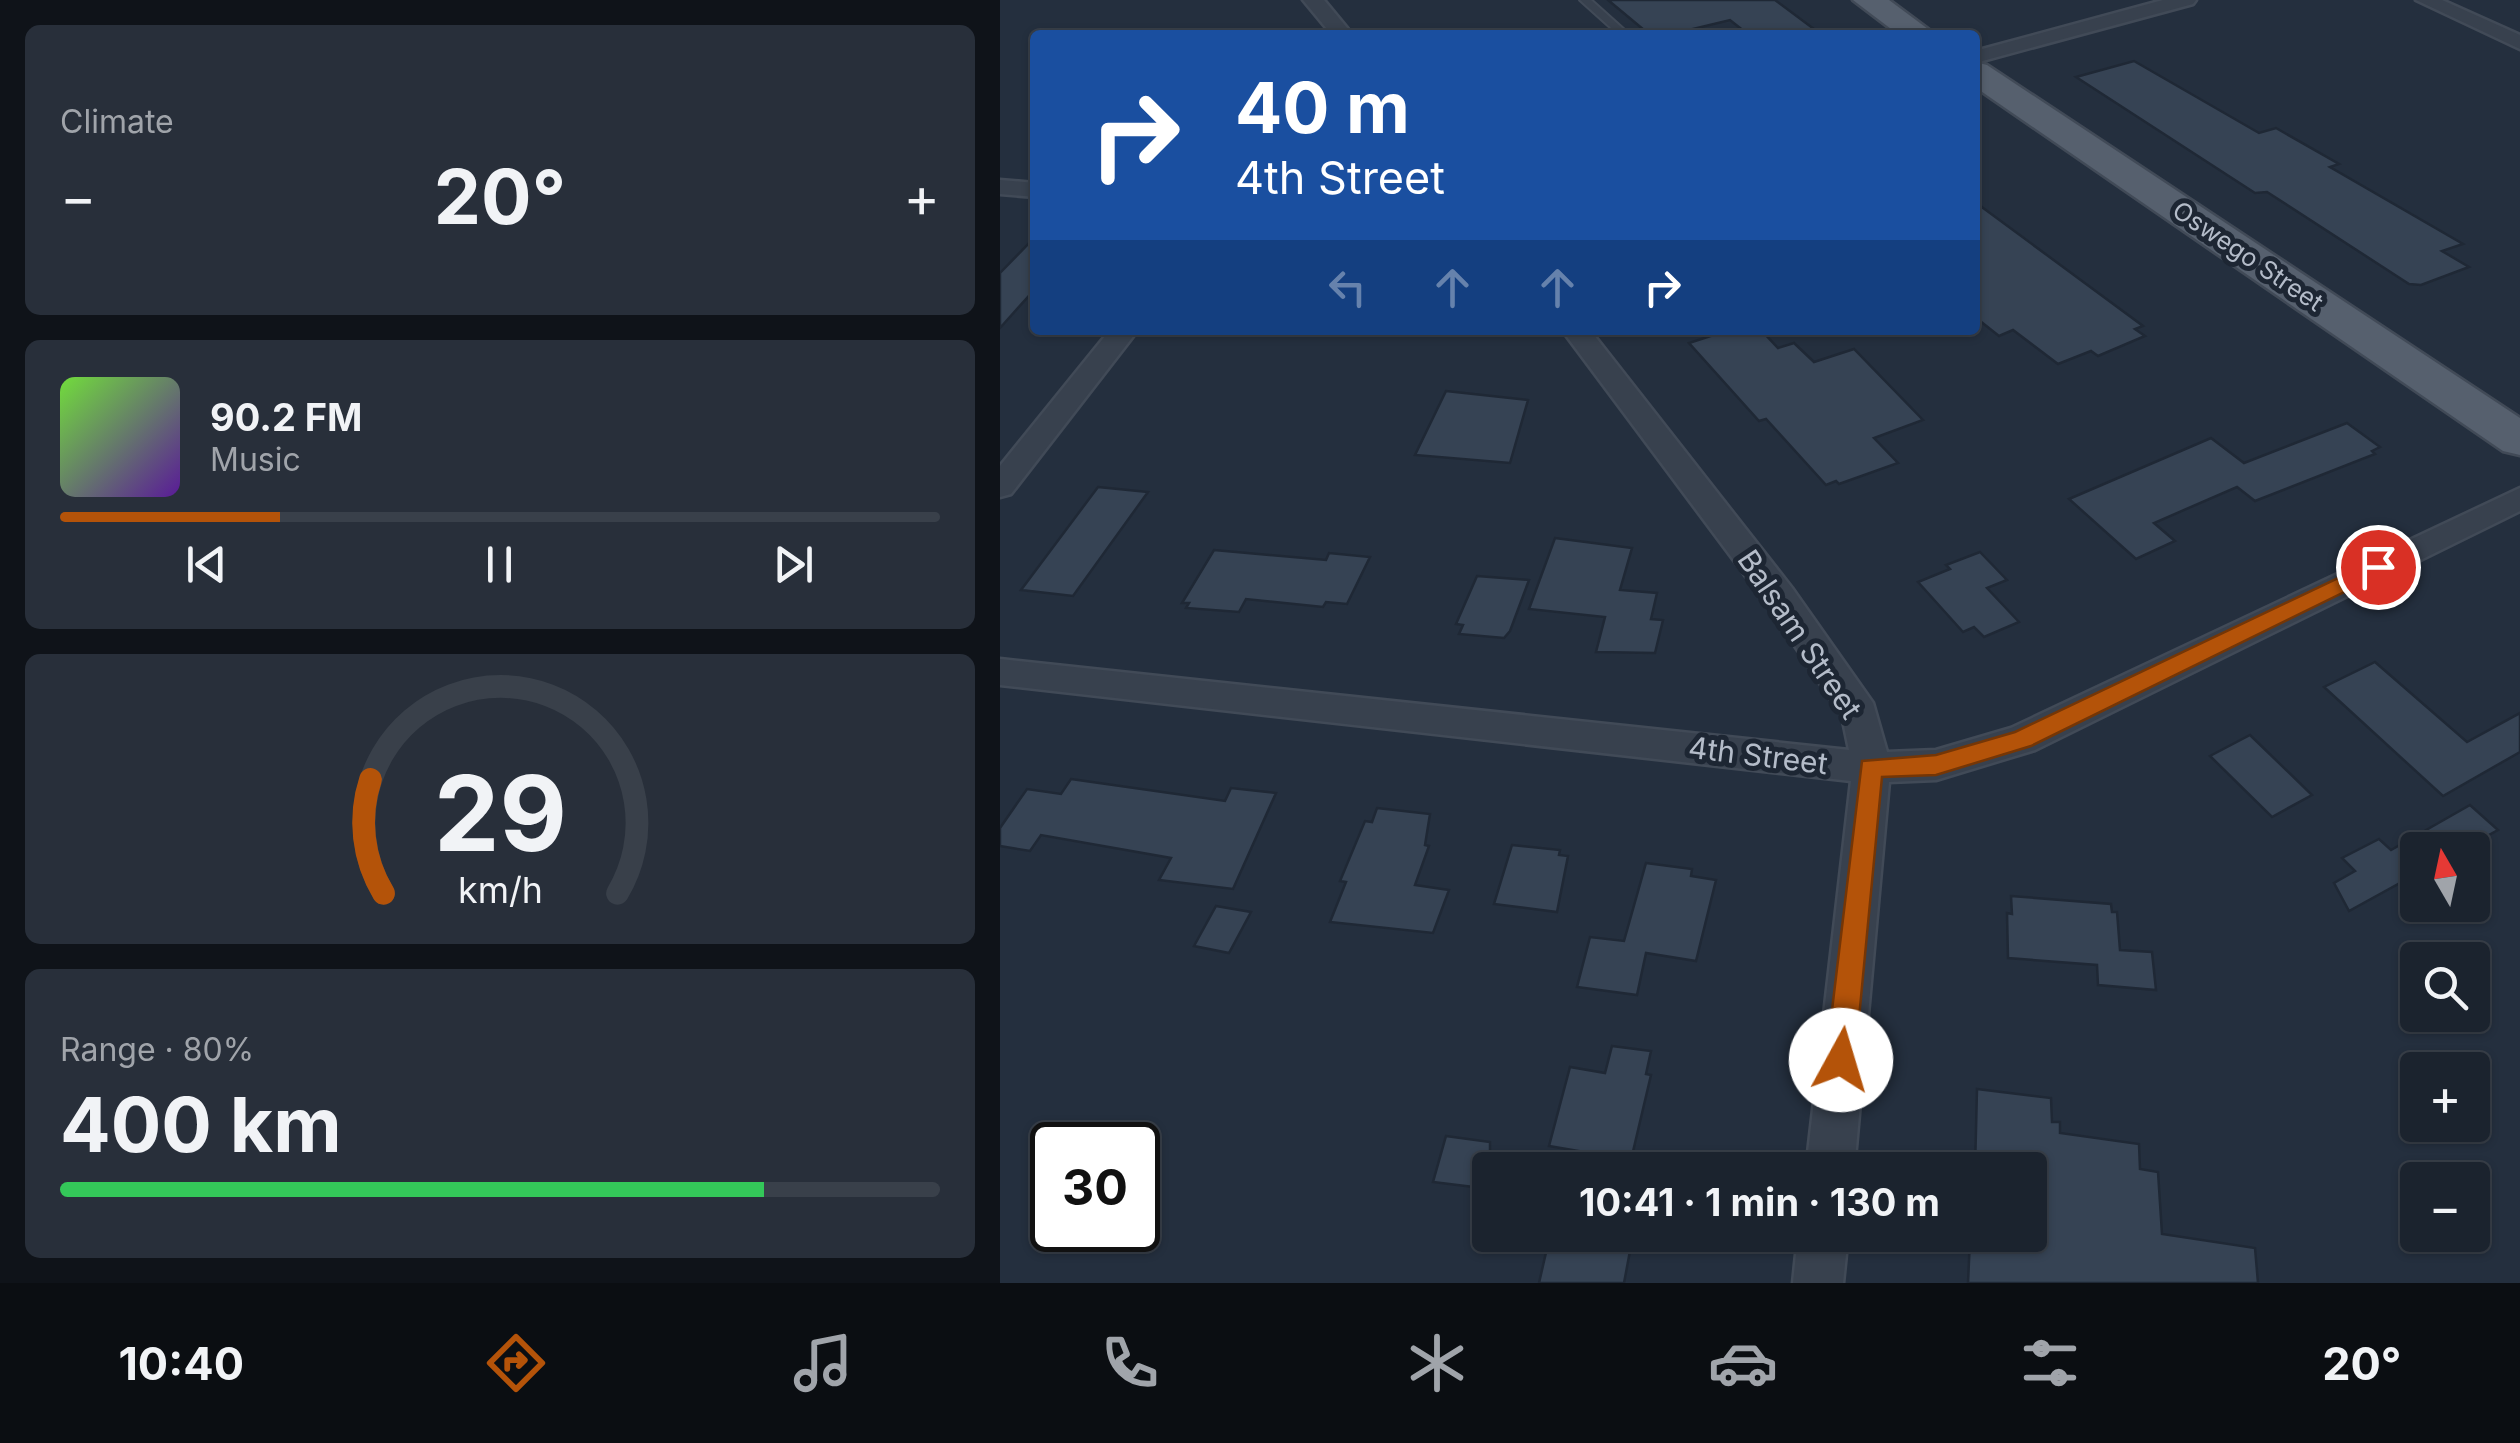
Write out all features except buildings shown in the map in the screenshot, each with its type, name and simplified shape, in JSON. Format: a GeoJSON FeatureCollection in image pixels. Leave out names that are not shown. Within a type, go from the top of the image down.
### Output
{"type":"FeatureCollection","features":[{"type":"Feature","properties":{"kind":"main road"},"geometry":{"type":"LineString","coordinates":[[1868,0],[1913,30]]}},
{"type":"Feature","properties":{"kind":"main road","name":"Oswego Street"},"geometry":{"type":"LineString","coordinates":[[1980,75],[2520,440]]}},
{"type":"Feature","properties":{"kind":"street"},"geometry":{"type":"LineString","coordinates":[[1313,0],[1339,30]]}},
{"type":"Feature","properties":{"kind":"street"},"geometry":{"type":"LineString","coordinates":[[1980,56],[2186,0]]}},
{"type":"Feature","properties":{"kind":"street"},"geometry":{"type":"LineString","coordinates":[[2426,0],[2520,43]]}},
{"type":"Feature","properties":{"kind":"street"},"geometry":{"type":"LineString","coordinates":[[1000,188],[1030,190]]}},
{"type":"Feature","properties":{"kind":"street"},"geometry":{"type":"LineString","coordinates":[[1000,487],[1120,335]]}},
{"type":"Feature","properties":{"kind":"street","name":"Balsam Street"},"geometry":{"type":"LineString","coordinates":[[1580,335],[1780,596],[1860,713],[1871,768],[1832,1152]]}},
{"type":"Feature","properties":{"kind":"street","name":"4th Street"},"geometry":{"type":"LineString","coordinates":[[1000,672],[1871,768],[1936,765],[2022,740],[2520,498]]}},
{"type":"Feature","properties":{"kind":"street"},"geometry":{"type":"LineString","coordinates":[[1818,1283],[1821,1252]]}},
{"type":"Feature","properties":{"kind":"lane"},"geometry":{"type":"LineString","coordinates":[[1585,0],[1619,30]]}},
{"type":"Feature","properties":{"kind":"route"},"geometry":{"type":"LineString","coordinates":[[1841,1060],[1871,768],[1936,765],[2022,740],[2378,567]]}}]}
